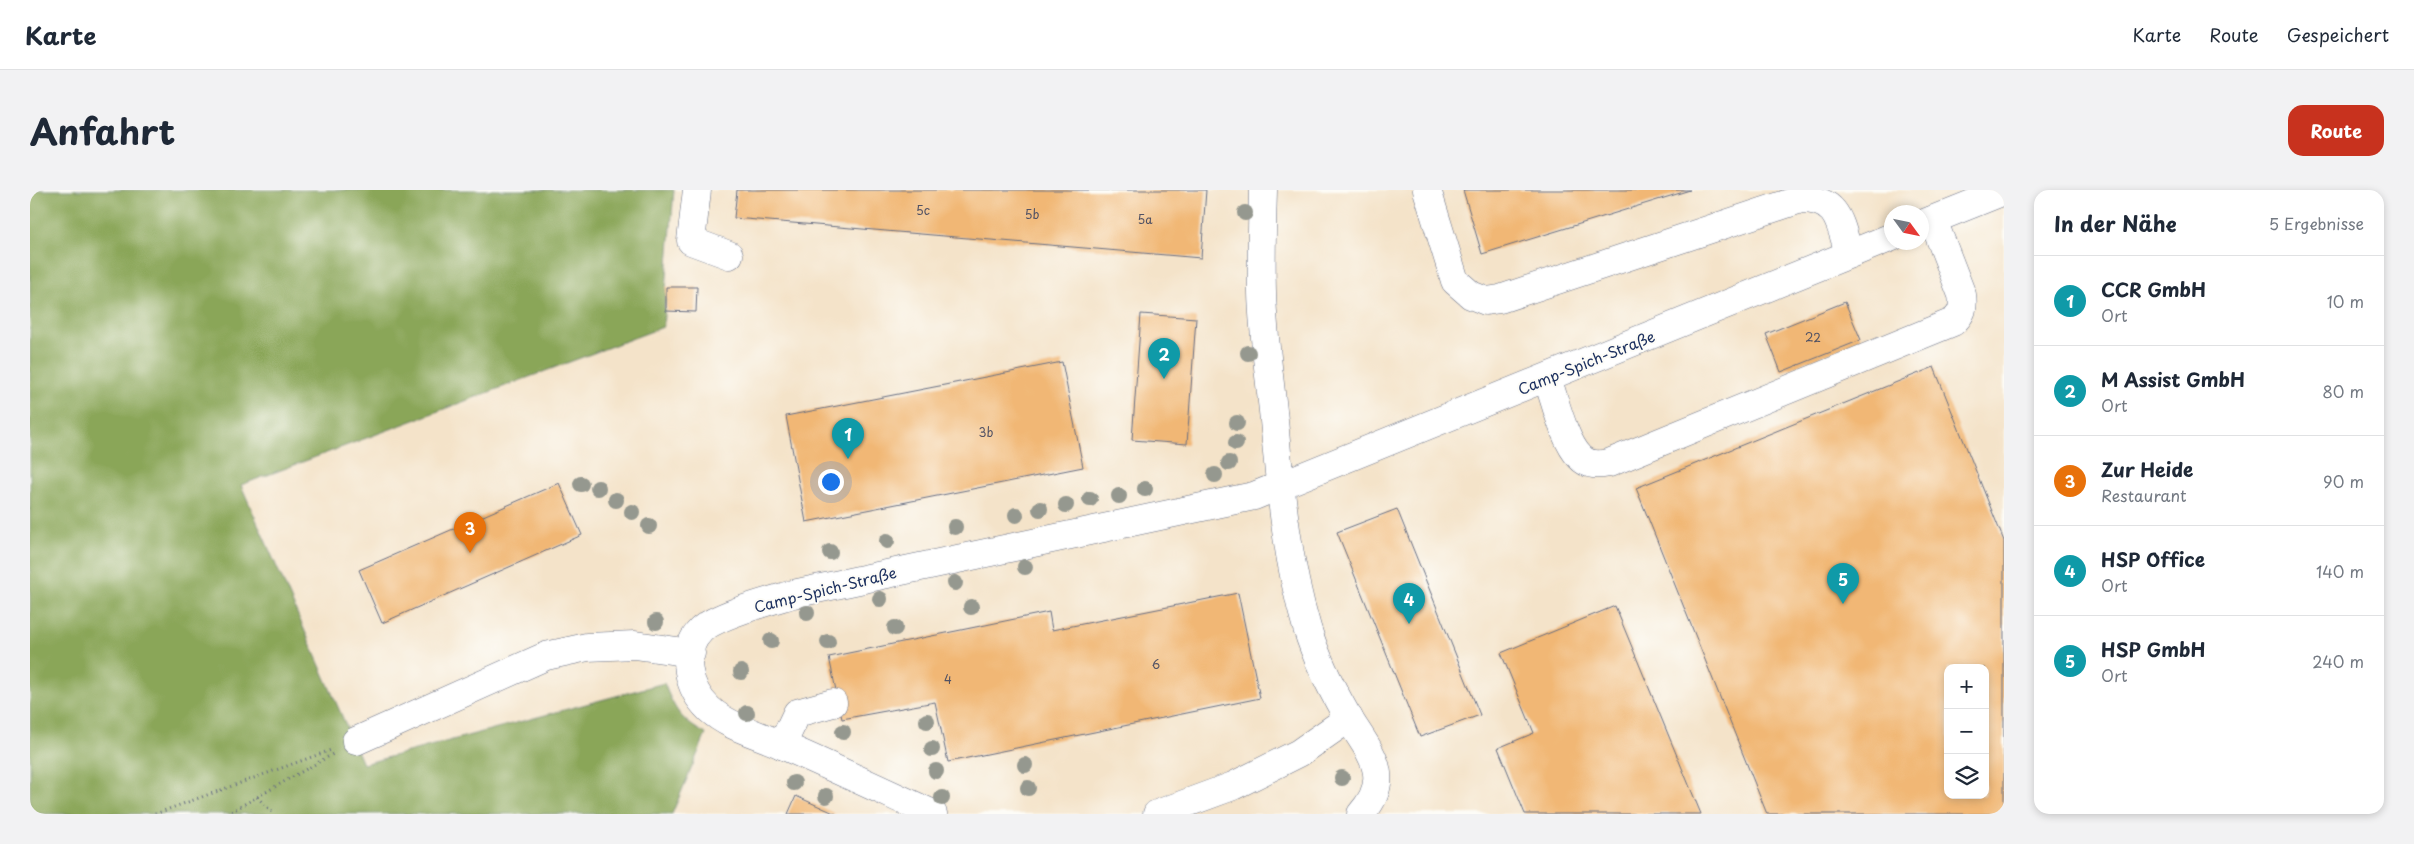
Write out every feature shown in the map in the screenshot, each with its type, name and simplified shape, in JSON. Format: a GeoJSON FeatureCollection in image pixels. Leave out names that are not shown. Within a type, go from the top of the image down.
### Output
{"type":"FeatureCollection","features":[{"type":"Feature","properties":{"kind":"street"},"geometry":{"type":"LineString","coordinates":[[697,190],[691,241],[729,255]]}},
{"type":"Feature","properties":{"kind":"street"},"geometry":{"type":"LineString","coordinates":[[1263,190],[1262,294],[1288,551],[1308,629],[1327,676],[1349,718],[1369,747],[1377,767],[1377,786],[1372,801],[1361,814]]}},
{"type":"Feature","properties":{"kind":"street"},"geometry":{"type":"LineString","coordinates":[[1427,190],[1455,281],[1470,294],[1486,300],[1500,299],[1815,195],[1828,204],[1836,214],[1849,254]]}},
{"type":"Feature","properties":{"kind":"street"},"geometry":{"type":"LineString","coordinates":[[1929,221],[2004,191]]}},
{"type":"Feature","properties":{"kind":"street"},"geometry":{"type":"LineString","coordinates":[[1547,378],[1570,440],[1581,458],[1596,466],[1609,463],[1953,322],[1962,314],[1964,304],[1962,295],[1929,226]]}},
{"type":"Feature","properties":{"kind":"street","name":"Camp-Spich-Straße"},"geometry":{"type":"LineString","coordinates":[[933,814],[782,745],[729,724],[710,710],[690,683],[688,666],[692,646],[701,630],[750,606],[792,594],[1254,496],[1884,240]]}},
{"type":"Feature","properties":{"kind":"street"},"geometry":{"type":"LineString","coordinates":[[356,741],[546,656],[587,647],[635,645],[691,653]]}},
{"type":"Feature","properties":{"kind":"street"},"geometry":{"type":"LineString","coordinates":[[782,745],[797,712],[833,703]]}},
{"type":"Feature","properties":{"kind":"street"},"geometry":{"type":"LineString","coordinates":[[1157,814],[1233,786],[1282,762],[1299,753],[1349,718]]}},
{"type":"Feature","properties":{"kind":"path"},"geometry":{"type":"LineString","coordinates":[[227,814],[356,741]]}},
{"type":"Feature","properties":{"kind":"path"},"geometry":{"type":"LineString","coordinates":[[155,814],[356,741]]}},
{"type":"Feature","properties":{"kind":"path"},"geometry":{"type":"LineString","coordinates":[[257,797],[274,814]]}},
{"type":"Feature","properties":{"kind":"green space"},"geometry":{"type":"Polygon","coordinates":[[[30,190],[674,190],[663,327],[241,485],[363,764],[664,683],[679,713],[690,724],[706,734],[672,814],[30,814],[30,190]]]}},
{"type":"Feature","properties":{"kind":"building"},"geometry":{"type":"Polygon","coordinates":[[[737,190],[1206,190],[1201,258],[734,218],[737,190]]]}},
{"type":"Feature","properties":{"kind":"building"},"geometry":{"type":"Polygon","coordinates":[[[1463,190],[1690,190],[1482,254],[1463,190]]]}},
{"type":"Feature","properties":{"kind":"building"},"geometry":{"type":"Polygon","coordinates":[[[666,287],[697,287],[696,312],[666,311],[666,287]]]}},
{"type":"Feature","properties":{"kind":"building"},"geometry":{"type":"Polygon","coordinates":[[[1845,302],[1861,340],[1781,372],[1766,334],[1845,302]]]}},
{"type":"Feature","properties":{"kind":"building"},"geometry":{"type":"Polygon","coordinates":[[[1141,314],[1196,318],[1187,444],[1132,440],[1141,314]]]}},
{"type":"Feature","properties":{"kind":"building"},"geometry":{"type":"Polygon","coordinates":[[[1062,362],[1083,467],[806,522],[786,416],[1062,362]]]}},
{"type":"Feature","properties":{"kind":"building"},"geometry":{"type":"Polygon","coordinates":[[[1934,367],[2004,541],[2004,814],[1767,814],[1636,488],[1934,367]]]}},
{"type":"Feature","properties":{"kind":"building"},"geometry":{"type":"Polygon","coordinates":[[[559,483],[582,535],[382,623],[359,570],[559,483]]]}},
{"type":"Feature","properties":{"kind":"building"},"geometry":{"type":"Polygon","coordinates":[[[1397,509],[1480,715],[1420,737],[1337,532],[1397,509]]]}},
{"type":"Feature","properties":{"kind":"building"},"geometry":{"type":"Polygon","coordinates":[[[1238,593],[1260,698],[948,762],[935,702],[842,719],[829,657],[1049,612],[1052,630],[1238,593]]]}},
{"type":"Feature","properties":{"kind":"building"},"geometry":{"type":"Polygon","coordinates":[[[1615,606],[1701,814],[1525,814],[1498,748],[1534,733],[1501,653],[1615,606]]]}},
{"type":"Feature","properties":{"kind":"building"},"geometry":{"type":"Polygon","coordinates":[[[796,796],[836,814],[788,814],[796,796]]]}},
{"type":"Feature","properties":{"kind":"place","name":"M Assist GmbH"},"geometry":{"type":"Point","coordinates":[1164,379]}},
{"type":"Feature","properties":{"kind":"place","name":"CCR GmbH"},"geometry":{"type":"Point","coordinates":[848,459]}},
{"type":"Feature","properties":{"kind":"place","name":"Zur Heide"},"geometry":{"type":"Point","coordinates":[470,553]}},
{"type":"Feature","properties":{"kind":"place","name":"HSP GmbH"},"geometry":{"type":"Point","coordinates":[1843,604]}},
{"type":"Feature","properties":{"kind":"place","name":"HSP Office"},"geometry":{"type":"Point","coordinates":[1409,624]}}]}
